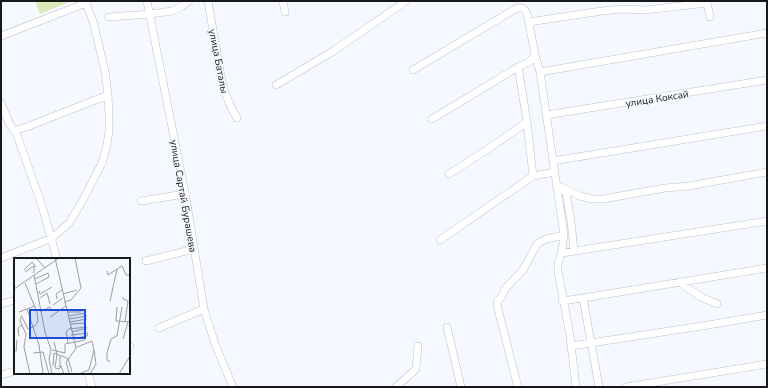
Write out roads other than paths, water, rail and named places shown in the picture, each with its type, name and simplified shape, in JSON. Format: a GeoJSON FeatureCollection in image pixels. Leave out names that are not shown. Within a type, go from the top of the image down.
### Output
{"type":"FeatureCollection","features":[{"type":"Feature","properties":{"kind":"street","name":"улица Сартай Бурашева"},"geometry":{"type":"LineString","coordinates":[[148,1],[185,194],[204,309],[215,344],[232,385]]}},
{"type":"Feature","properties":{"kind":"street"},"geometry":{"type":"LineString","coordinates":[[109,17],[172,11],[189,1]]}},
{"type":"Feature","properties":{"kind":"street","name":"улица Баталы"},"geometry":{"type":"LineString","coordinates":[[208,1],[225,96],[229,106],[237,118]]}},
{"type":"Feature","properties":{"kind":"street"},"geometry":{"type":"LineString","coordinates":[[283,1],[285,12]]}},
{"type":"Feature","properties":{"kind":"street"},"geometry":{"type":"LineString","coordinates":[[276,85],[332,52],[406,1]]}},
{"type":"Feature","properties":{"kind":"street"},"geometry":{"type":"LineString","coordinates":[[1,36],[86,2],[93,21],[105,71],[109,115],[107,145],[102,163],[69,223],[52,238],[1,258]]}},
{"type":"Feature","properties":{"kind":"street"},"geometry":{"type":"LineString","coordinates":[[529,22],[608,11],[645,10],[707,2],[710,17]]}},
{"type":"Feature","properties":{"kind":"street"},"geometry":{"type":"LineString","coordinates":[[413,70],[516,4],[524,8],[527,13],[535,55],[540,72],[553,161],[559,185],[564,235],[558,271],[562,301],[570,336],[576,387]]}},
{"type":"Feature","properties":{"kind":"street"},"geometry":{"type":"LineString","coordinates":[[540,72],[767,33]]}},
{"type":"Feature","properties":{"kind":"street"},"geometry":{"type":"LineString","coordinates":[[432,119],[518,67],[528,63],[534,58],[535,55]]}},
{"type":"Feature","properties":{"kind":"street"},"geometry":{"type":"LineString","coordinates":[[518,67],[527,122],[533,176]]}},
{"type":"Feature","properties":{"kind":"street","name":"улица Коксай"},"geometry":{"type":"LineString","coordinates":[[546,116],[767,80]]}},
{"type":"Feature","properties":{"kind":"street"},"geometry":{"type":"LineString","coordinates":[[14,131],[108,95]]}},
{"type":"Feature","properties":{"kind":"street"},"geometry":{"type":"LineString","coordinates":[[1,103],[10,125],[17,135],[52,238],[57,258]]}},
{"type":"Feature","properties":{"kind":"street"},"geometry":{"type":"LineString","coordinates":[[449,174],[527,122]]}},
{"type":"Feature","properties":{"kind":"street"},"geometry":{"type":"LineString","coordinates":[[553,161],[767,126]]}},
{"type":"Feature","properties":{"kind":"street"},"geometry":{"type":"LineString","coordinates":[[440,240],[533,176],[555,172]]}},
{"type":"Feature","properties":{"kind":"street"},"geometry":{"type":"LineString","coordinates":[[559,185],[580,196],[592,199],[603,199],[767,172]]}},
{"type":"Feature","properties":{"kind":"street"},"geometry":{"type":"LineString","coordinates":[[559,185],[566,193],[574,251]]}},
{"type":"Feature","properties":{"kind":"street"},"geometry":{"type":"LineString","coordinates":[[141,202],[185,194]]}},
{"type":"Feature","properties":{"kind":"street"},"geometry":{"type":"LineString","coordinates":[[562,253],[767,221]]}},
{"type":"Feature","properties":{"kind":"street"},"geometry":{"type":"LineString","coordinates":[[518,387],[497,302],[502,296],[504,289],[523,270],[537,244],[546,239],[564,235]]}},
{"type":"Feature","properties":{"kind":"street"},"geometry":{"type":"LineString","coordinates":[[146,260],[194,249]]}},
{"type":"Feature","properties":{"kind":"street"},"geometry":{"type":"LineString","coordinates":[[562,301],[767,268]]}},
{"type":"Feature","properties":{"kind":"street"},"geometry":{"type":"LineString","coordinates":[[696,279],[698,296]]}},
{"type":"Feature","properties":{"kind":"street"},"geometry":{"type":"LineString","coordinates":[[679,282],[698,296],[717,304]]}},
{"type":"Feature","properties":{"kind":"street"},"geometry":{"type":"LineString","coordinates":[[583,298],[599,387]]}},
{"type":"Feature","properties":{"kind":"street"},"geometry":{"type":"LineString","coordinates":[[1,304],[14,300]]}},
{"type":"Feature","properties":{"kind":"street"},"geometry":{"type":"LineString","coordinates":[[159,328],[204,309]]}},
{"type":"Feature","properties":{"kind":"street"},"geometry":{"type":"LineString","coordinates":[[571,346],[767,315]]}},
{"type":"Feature","properties":{"kind":"street"},"geometry":{"type":"LineString","coordinates":[[447,327],[461,387]]}},
{"type":"Feature","properties":{"kind":"street"},"geometry":{"type":"LineString","coordinates":[[398,386],[416,369],[418,346]]}},
{"type":"Feature","properties":{"kind":"street"},"geometry":{"type":"LineString","coordinates":[[626,387],[767,364]]}},
{"type":"Feature","properties":{"kind":"street"},"geometry":{"type":"LineString","coordinates":[[1,376],[14,371]]}},
{"type":"Feature","properties":{"kind":"street"},"geometry":{"type":"LineString","coordinates":[[88,374],[92,387]]}},
{"type":"Feature","properties":{"kind":"street"},"geometry":{"type":"LineString","coordinates":[[224,387],[232,385]]}}]}
